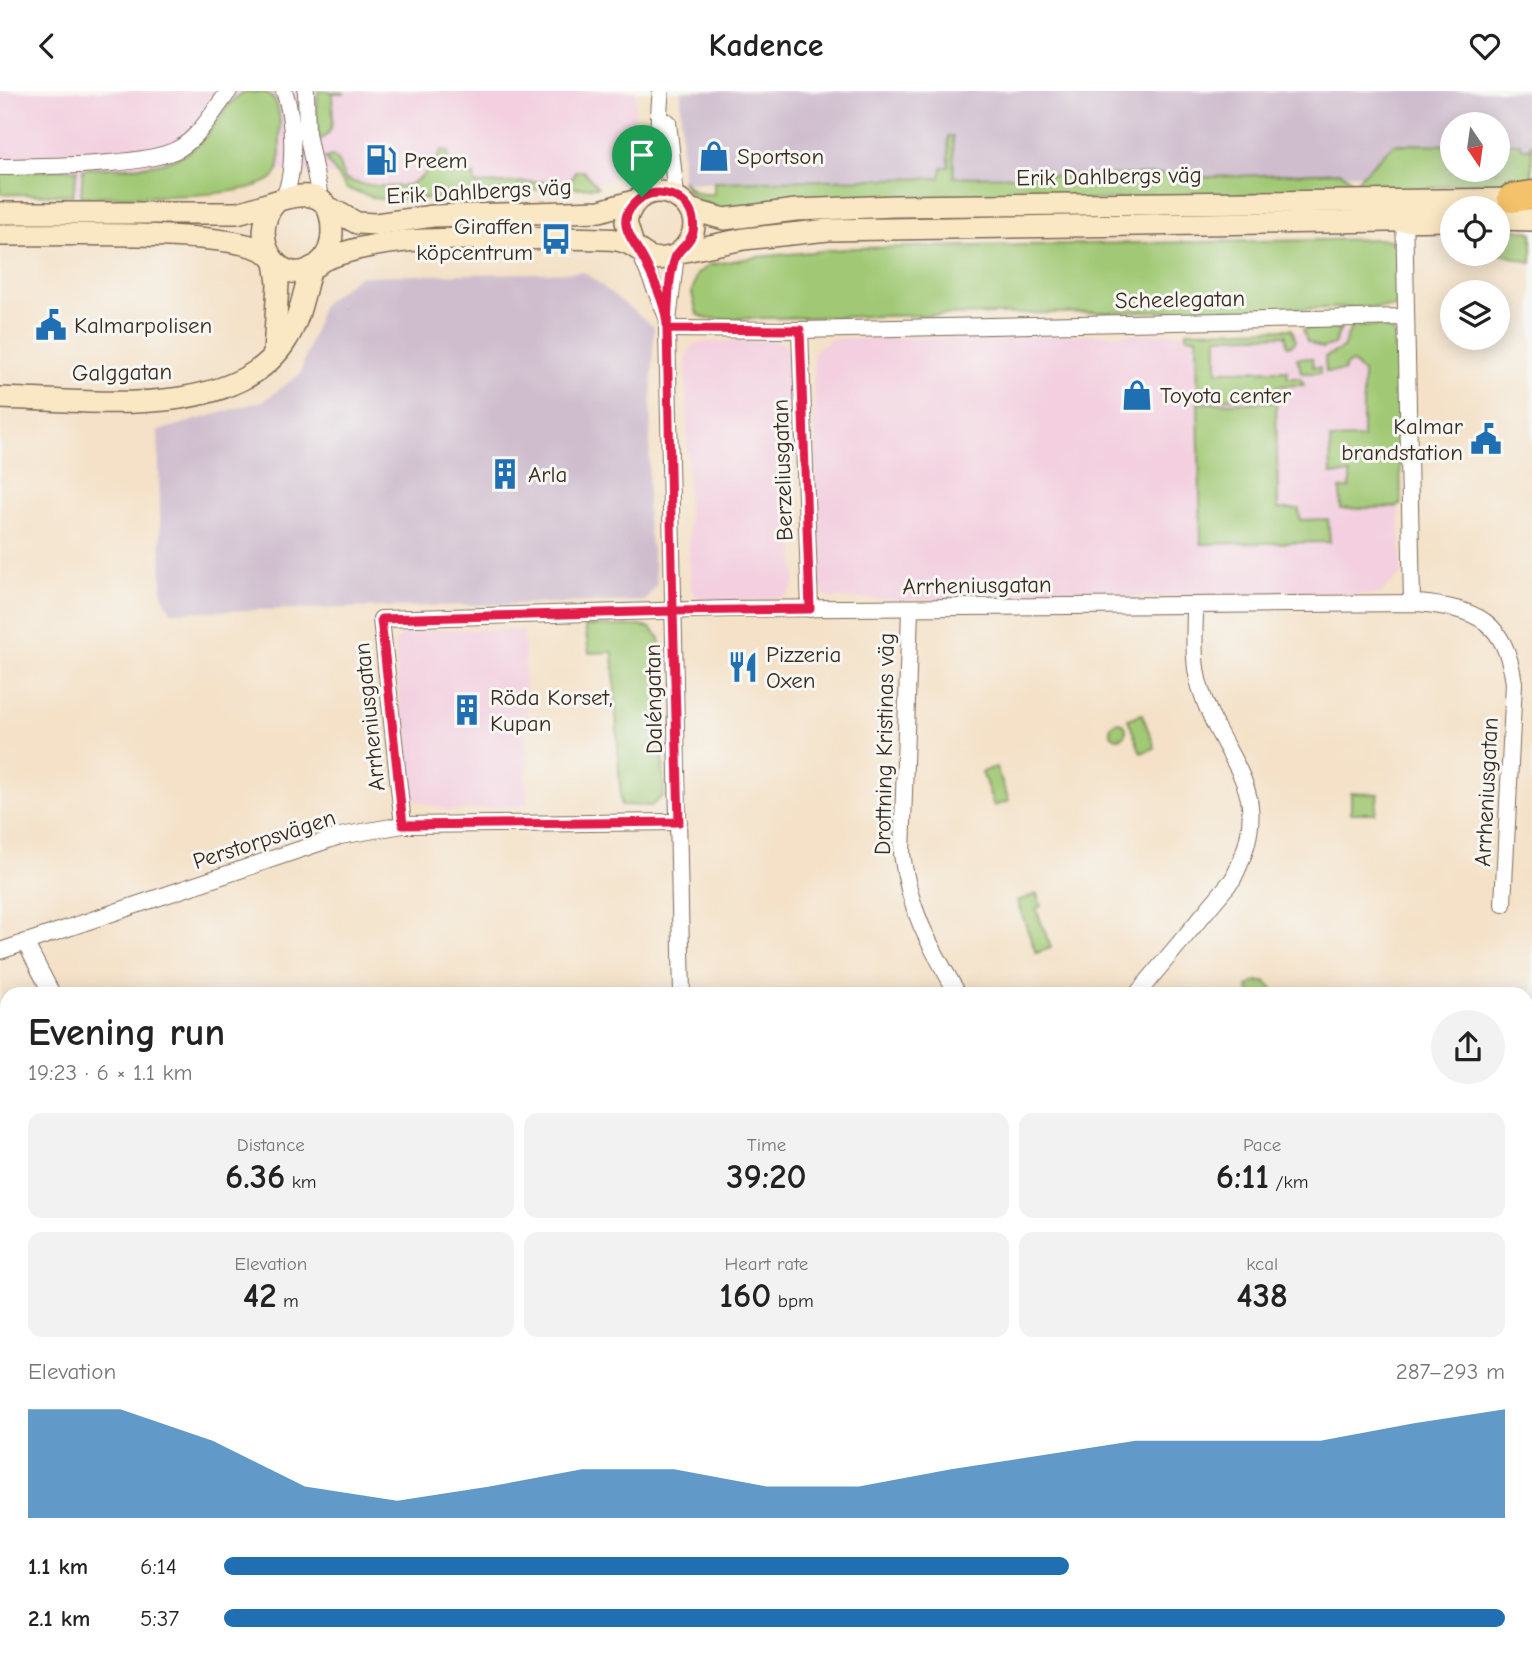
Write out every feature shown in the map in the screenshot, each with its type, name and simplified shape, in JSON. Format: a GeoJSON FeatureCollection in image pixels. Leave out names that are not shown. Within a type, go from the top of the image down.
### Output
{"type":"FeatureCollection","features":[{"type":"Feature","properties":{"kind":"main road","name":"Erik Dahlbergs väg"},"geometry":{"type":"LineString","coordinates":[[0,213],[236,213],[256,210],[280,199],[303,194],[357,223],[376,224],[433,216],[600,211],[656,192],[724,219],[796,210],[895,206],[1404,199],[1519,203],[1532,220]]}},
{"type":"Feature","properties":{"kind":"main road"},"geometry":{"type":"LineString","coordinates":[[636,249],[626,222],[640,198]]}},
{"type":"Feature","properties":{"kind":"main road"},"geometry":{"type":"LineString","coordinates":[[274,354],[278,283],[264,228],[268,212],[280,199]]}},
{"type":"Feature","properties":{"kind":"main road"},"geometry":{"type":"LineString","coordinates":[[678,253],[693,232],[682,203]]}},
{"type":"Feature","properties":{"kind":"main road"},"geometry":{"type":"LineString","coordinates":[[317,264],[330,248],[332,232],[323,204]]}},
{"type":"Feature","properties":{"kind":"main road","name":"Erik Dahlbergs väg"},"geometry":{"type":"LineString","coordinates":[[0,235],[184,238],[249,243],[295,271],[362,246],[412,240],[601,239],[636,249],[658,259],[744,239],[828,230],[1440,220]]}},
{"type":"Feature","properties":{"kind":"main road","name":"Galggatan"},"geometry":{"type":"LineString","coordinates":[[0,398],[173,399],[250,377],[286,342],[317,264]]}},
{"type":"Feature","properties":{"kind":"street"},"geometry":{"type":"LineString","coordinates":[[0,167],[150,159],[166,155],[182,147],[194,136],[229,91]]}},
{"type":"Feature","properties":{"kind":"street"},"geometry":{"type":"LineString","coordinates":[[280,199],[290,176],[292,122],[284,91]]}},
{"type":"Feature","properties":{"kind":"street"},"geometry":{"type":"LineString","coordinates":[[306,91],[307,134],[323,204]]}},
{"type":"Feature","properties":{"kind":"street"},"geometry":{"type":"LineString","coordinates":[[640,198],[653,178],[661,91]]}},
{"type":"Feature","properties":{"kind":"street"},"geometry":{"type":"LineString","coordinates":[[668,91],[667,131],[682,203]]}},
{"type":"Feature","properties":{"kind":"street"},"geometry":{"type":"LineString","coordinates":[[1404,199],[1412,603]]}},
{"type":"Feature","properties":{"kind":"street","name":"Daléngatan"},"geometry":{"type":"LineString","coordinates":[[636,249],[668,324]]}},
{"type":"Feature","properties":{"kind":"street","name":"Daléngatan"},"geometry":{"type":"LineString","coordinates":[[678,253],[668,324],[682,987]]}},
{"type":"Feature","properties":{"kind":"street","name":"Scheelegatan"},"geometry":{"type":"LineString","coordinates":[[668,324],[800,330],[1406,317]]}},
{"type":"Feature","properties":{"kind":"street","name":"Berzeliusgatan"},"geometry":{"type":"LineString","coordinates":[[800,330],[810,609]]}},
{"type":"Feature","properties":{"kind":"street","name":"Arrheniusgatan"},"geometry":{"type":"LineString","coordinates":[[403,825],[381,619],[673,611],[1412,603],[1449,606],[1481,616],[1504,643],[1511,664],[1514,683],[1503,904]]}},
{"type":"Feature","properties":{"kind":"street"},"geometry":{"type":"LineString","coordinates":[[1144,987],[1233,879],[1242,861],[1252,825],[1252,806],[1246,783],[1213,722],[1199,685],[1195,605]]}},
{"type":"Feature","properties":{"kind":"street","name":"Drottning Kristinas väg"},"geometry":{"type":"LineString","coordinates":[[910,609],[902,854],[908,892],[923,934],[954,987]]}},
{"type":"Feature","properties":{"kind":"street","name":"Perstorpsvägen"},"geometry":{"type":"LineString","coordinates":[[0,951],[340,836],[403,825],[679,822]]}},
{"type":"Feature","properties":{"kind":"street"},"geometry":{"type":"LineString","coordinates":[[25,942],[48,987]]}},
{"type":"Feature","properties":{"kind":"shaded area"},"geometry":{"type":"Polygon","coordinates":[[[0,91],[636,91],[632,158],[610,181],[353,189],[340,175],[270,171],[96,193],[0,191],[0,91]]]}},
{"type":"Feature","properties":{"kind":"shaded area"},"geometry":{"type":"Polygon","coordinates":[[[681,91],[1532,91],[1532,172],[1510,172],[1510,112],[1440,112],[1440,173],[682,183],[681,91]]]}},
{"type":"Feature","properties":{"kind":"shaded area"},"geometry":{"type":"Polygon","coordinates":[[[584,272],[654,327],[647,520],[657,583],[645,601],[171,612],[162,593],[158,431],[265,400],[300,374],[323,303],[359,276],[584,272]]]}},
{"type":"Feature","properties":{"kind":"shaded area"},"geometry":{"type":"Polygon","coordinates":[[[1385,330],[1394,340],[1401,574],[1379,594],[911,600],[828,598],[818,585],[813,352],[831,339],[1385,330]]]}},
{"type":"Feature","properties":{"kind":"shaded area"},"geometry":{"type":"Polygon","coordinates":[[[771,340],[784,344],[790,354],[795,578],[792,590],[782,598],[710,602],[697,597],[692,590],[689,565],[686,355],[693,345],[703,342],[771,340]]]}},
{"type":"Feature","properties":{"kind":"shaded area"},"geometry":{"type":"Polygon","coordinates":[[[409,630],[524,630],[527,805],[450,811],[407,798],[395,642],[409,630]]]}},
{"type":"Feature","properties":{"kind":"green space"},"geometry":{"type":"Polygon","coordinates":[[[246,91],[263,92],[271,96],[279,112],[279,166],[276,174],[264,183],[215,193],[81,196],[83,169],[149,165],[180,156],[194,148],[229,105],[246,91]]]}},
{"type":"Feature","properties":{"kind":"green space"},"geometry":{"type":"Polygon","coordinates":[[[318,91],[345,93],[332,93],[332,126],[320,140],[316,117],[318,91]]]}},
{"type":"Feature","properties":{"kind":"green space"},"geometry":{"type":"Polygon","coordinates":[[[948,136],[953,136],[954,177],[1183,174],[1183,178],[1341,172],[1354,183],[1394,144],[1440,145],[1440,182],[1510,182],[1510,143],[1521,143],[1522,148],[1531,148],[1532,142],[1532,182],[1447,185],[1417,190],[730,211],[696,198],[682,180],[696,192],[714,194],[714,182],[940,178],[942,168],[949,166],[948,136]]]}},
{"type":"Feature","properties":{"kind":"green space"},"geometry":{"type":"Polygon","coordinates":[[[442,150],[448,152],[449,175],[474,175],[475,184],[571,181],[575,171],[583,171],[598,187],[501,191],[470,198],[379,199],[347,189],[325,158],[332,156],[337,159],[345,179],[378,186],[398,186],[412,183],[421,177],[442,150]]]}},
{"type":"Feature","properties":{"kind":"green space"},"geometry":{"type":"Polygon","coordinates":[[[77,169],[73,195],[0,194],[0,172],[77,169]]]}},
{"type":"Feature","properties":{"kind":"green space"},"geometry":{"type":"Polygon","coordinates":[[[1510,228],[1532,232],[1532,263],[1510,257],[1510,228]]]}},
{"type":"Feature","properties":{"kind":"green space"},"geometry":{"type":"Polygon","coordinates":[[[1390,240],[1396,246],[1397,307],[708,319],[697,314],[692,293],[697,274],[710,265],[756,257],[856,248],[1390,240]]]}},
{"type":"Feature","properties":{"kind":"green space"},"geometry":{"type":"Polygon","coordinates":[[[1382,326],[1393,332],[1398,344],[1401,504],[1397,507],[1341,509],[1340,489],[1350,488],[1350,474],[1331,474],[1330,439],[1363,438],[1363,373],[1352,362],[1345,366],[1344,371],[1326,372],[1325,357],[1343,348],[1351,327],[1382,326]]]}},
{"type":"Feature","properties":{"kind":"green space"},"geometry":{"type":"Polygon","coordinates":[[[1341,328],[1334,344],[1322,348],[1307,341],[1303,329],[1341,328]]]}},
{"type":"Feature","properties":{"kind":"green space"},"geometry":{"type":"Polygon","coordinates":[[[1292,329],[1296,341],[1287,346],[1286,335],[1217,337],[1217,371],[1287,370],[1288,378],[1300,378],[1304,385],[1277,386],[1276,397],[1198,399],[1197,337],[1187,337],[1187,331],[1292,329]]]}},
{"type":"Feature","properties":{"kind":"green space"},"geometry":{"type":"Polygon","coordinates":[[[1297,358],[1312,358],[1313,367],[1320,367],[1320,373],[1302,373],[1297,358]]]}},
{"type":"Feature","properties":{"kind":"green space"},"geometry":{"type":"Polygon","coordinates":[[[1276,402],[1278,509],[1299,509],[1300,520],[1328,519],[1330,542],[1201,544],[1198,403],[1276,402]]]}},
{"type":"Feature","properties":{"kind":"green space"},"geometry":{"type":"Polygon","coordinates":[[[585,626],[641,626],[650,628],[660,638],[664,795],[651,806],[621,805],[613,652],[589,653],[585,626]]]}},
{"type":"Feature","properties":{"kind":"green space"},"geometry":{"type":"Polygon","coordinates":[[[1142,714],[1155,748],[1141,753],[1128,719],[1142,714]]]}},
{"type":"Feature","properties":{"kind":"green space"},"geometry":{"type":"Polygon","coordinates":[[[1118,722],[1124,724],[1124,736],[1118,738],[1112,736],[1110,730],[1112,724],[1118,722]]]}},
{"type":"Feature","properties":{"kind":"green space"},"geometry":{"type":"Polygon","coordinates":[[[996,767],[1009,801],[994,806],[982,772],[996,767]]]}},
{"type":"Feature","properties":{"kind":"green space"},"geometry":{"type":"Polygon","coordinates":[[[1351,793],[1378,794],[1375,813],[1351,813],[1351,793]]]}},
{"type":"Feature","properties":{"kind":"green space"},"geometry":{"type":"Polygon","coordinates":[[[1037,894],[1041,906],[1036,909],[1051,948],[1036,953],[1017,901],[1037,894]]]}},
{"type":"Feature","properties":{"kind":"green space"},"geometry":{"type":"Polygon","coordinates":[[[1255,982],[1266,982],[1271,987],[1248,987],[1255,982]]]}},
{"type":"Feature","properties":{"kind":"place","name":"Sportson"},"geometry":{"type":"Point","coordinates":[714,156]}},
{"type":"Feature","properties":{"kind":"place","name":"Preem"},"geometry":{"type":"Point","coordinates":[381,160]}},
{"type":"Feature","properties":{"kind":"place","name":"Giraffen köpcentrum"},"geometry":{"type":"Point","coordinates":[556,239]}},
{"type":"Feature","properties":{"kind":"place","name":"Kalmarpolisen"},"geometry":{"type":"Point","coordinates":[51,325]}},
{"type":"Feature","properties":{"kind":"place","name":"Toyota center"},"geometry":{"type":"Point","coordinates":[1137,395]}},
{"type":"Feature","properties":{"kind":"place","name":"Kalmar brandstation"},"geometry":{"type":"Point","coordinates":[1486,439]}},
{"type":"Feature","properties":{"kind":"place","name":"Arla"},"geometry":{"type":"Point","coordinates":[505,474]}},
{"type":"Feature","properties":{"kind":"place","name":"Pizzeria Oxen"},"geometry":{"type":"Point","coordinates":[743,667]}},
{"type":"Feature","properties":{"kind":"place","name":"Röda Korset, Kupan"},"geometry":{"type":"Point","coordinates":[467,710]}},
{"type":"Feature","properties":{"kind":"route"},"geometry":{"type":"LineString","coordinates":[[642,197],[628,214],[626,230],[632,246],[640,253],[648,269],[668,319],[667,329],[673,611],[381,619],[403,825],[679,822],[673,611],[810,609],[800,330],[667,329],[676,255],[690,240],[693,232],[692,216],[685,204],[670,193],[656,192],[642,197]]}}]}
